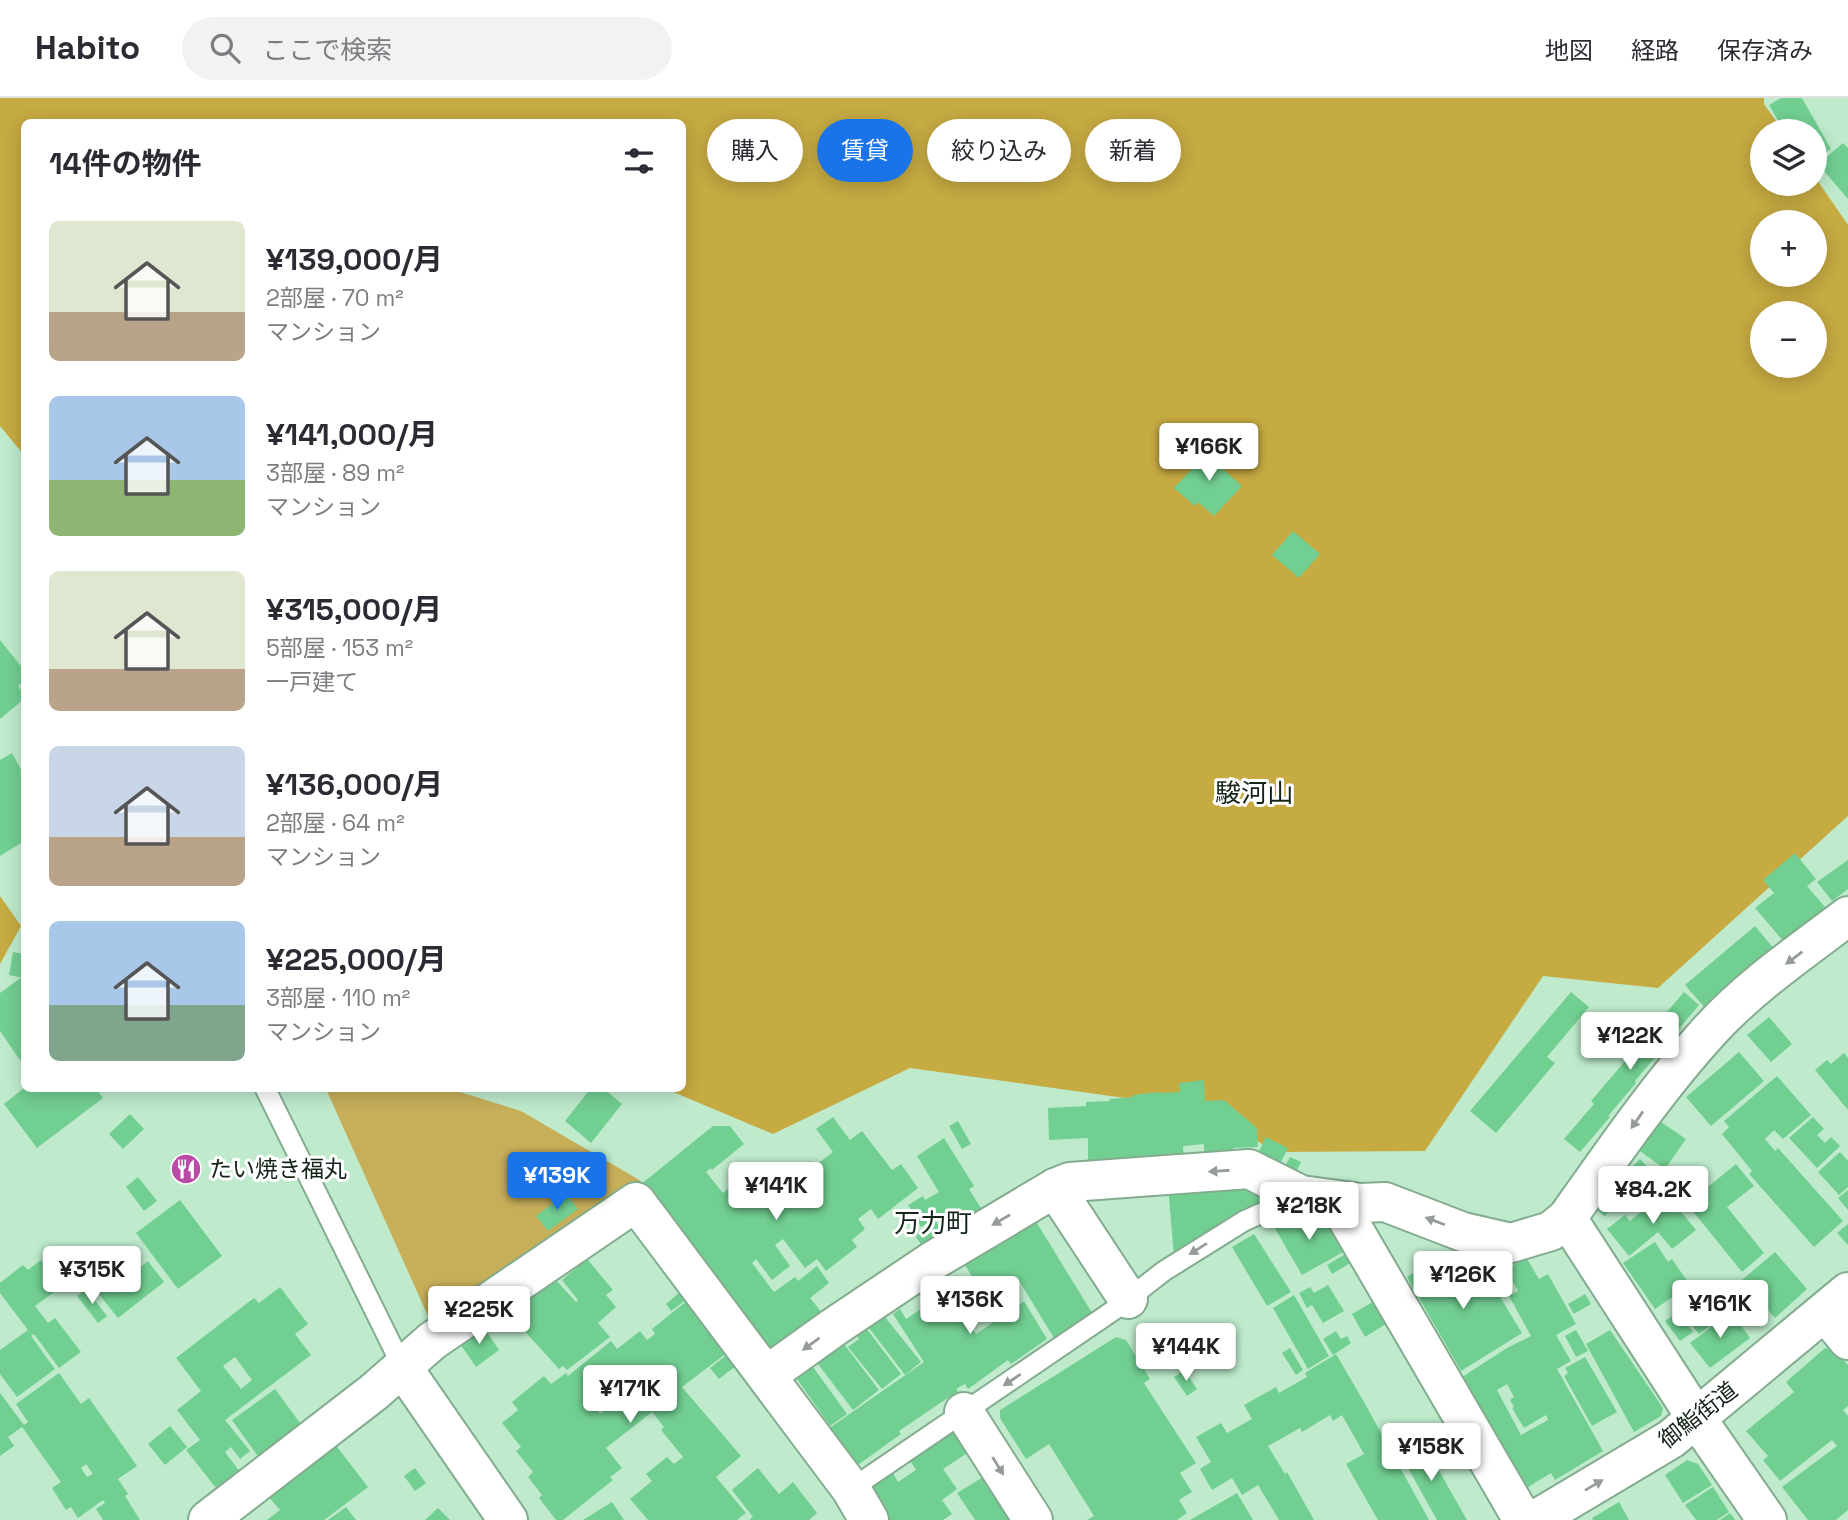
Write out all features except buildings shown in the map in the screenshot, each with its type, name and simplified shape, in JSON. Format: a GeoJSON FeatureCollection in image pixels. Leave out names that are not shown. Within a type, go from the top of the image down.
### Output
{"type":"FeatureCollection","features":[{"type":"Feature","properties":{"kind":"street"},"geometry":{"type":"LineString","coordinates":[[767,1375],[934,1260],[1055,1188],[1070,1182],[1249,1169],[1319,1198],[1361,1203],[1385,1202],[1463,1232],[1511,1243],[1551,1231],[1567,1218],[1649,1103],[1713,1027],[1758,985],[1848,916]]}},
{"type":"Feature","properties":{"kind":"street"},"geometry":{"type":"LineString","coordinates":[[1055,1188],[1128,1299]]}},
{"type":"Feature","properties":{"kind":"street"},"geometry":{"type":"LineString","coordinates":[[1319,1198],[1523,1520]]}},
{"type":"Feature","properties":{"kind":"street"},"geometry":{"type":"LineString","coordinates":[[208,1520],[403,1368],[432,1341],[636,1202],[767,1375],[860,1504]]}},
{"type":"Feature","properties":{"kind":"street"},"geometry":{"type":"LineString","coordinates":[[1567,1218],[1697,1419],[1767,1520]]}},
{"type":"Feature","properties":{"kind":"street","name":"御鮨街道"},"geometry":{"type":"LineString","coordinates":[[1535,1520],[1671,1440],[1840,1315]]}},
{"type":"Feature","properties":{"kind":"street"},"geometry":{"type":"LineString","coordinates":[[403,1368],[508,1520]]}},
{"type":"Feature","properties":{"kind":"street"},"geometry":{"type":"LineString","coordinates":[[964,1412],[1033,1520]]}},
{"type":"Feature","properties":{"kind":"lane"},"geometry":{"type":"LineString","coordinates":[[267,1092],[403,1368]]}},
{"type":"Feature","properties":{"kind":"lane"},"geometry":{"type":"LineString","coordinates":[[860,1504],[964,1412],[1128,1299],[1164,1271],[1244,1221],[1271,1209],[1319,1198]]}},
{"type":"Feature","properties":{"kind":"shaded area"},"geometry":{"type":"Polygon","coordinates":[[[0,98],[1764,98],[1764,104],[1775,119],[1750,119],[1750,196],[1827,194],[1848,225],[1848,816],[1658,988],[1543,976],[1425,1151],[1276,1152],[1203,1109],[910,1068],[773,1134],[673,1092],[686,1092],[686,119],[21,119],[21,451],[0,426],[0,98]]]}},
{"type":"Feature","properties":{"kind":"shaded area"},"geometry":{"type":"Polygon","coordinates":[[[0,896],[21,926],[0,964],[0,896]]]}},
{"type":"Feature","properties":{"kind":"shaded area"},"geometry":{"type":"Polygon","coordinates":[[[327,1092],[460,1092],[521,1111],[641,1181],[432,1325],[327,1092]]]}},
{"type":"Feature","properties":{"kind":"place","name":"たい焼き福丸"},"geometry":{"type":"Point","coordinates":[186,1169]}},
{"type":"Feature","properties":{"kind":"district","name":"駿河山"},"geometry":{"type":"Point","coordinates":[1254,793]}},
{"type":"Feature","properties":{"kind":"district","name":"万力町"},"geometry":{"type":"Point","coordinates":[933,1223]}}]}
